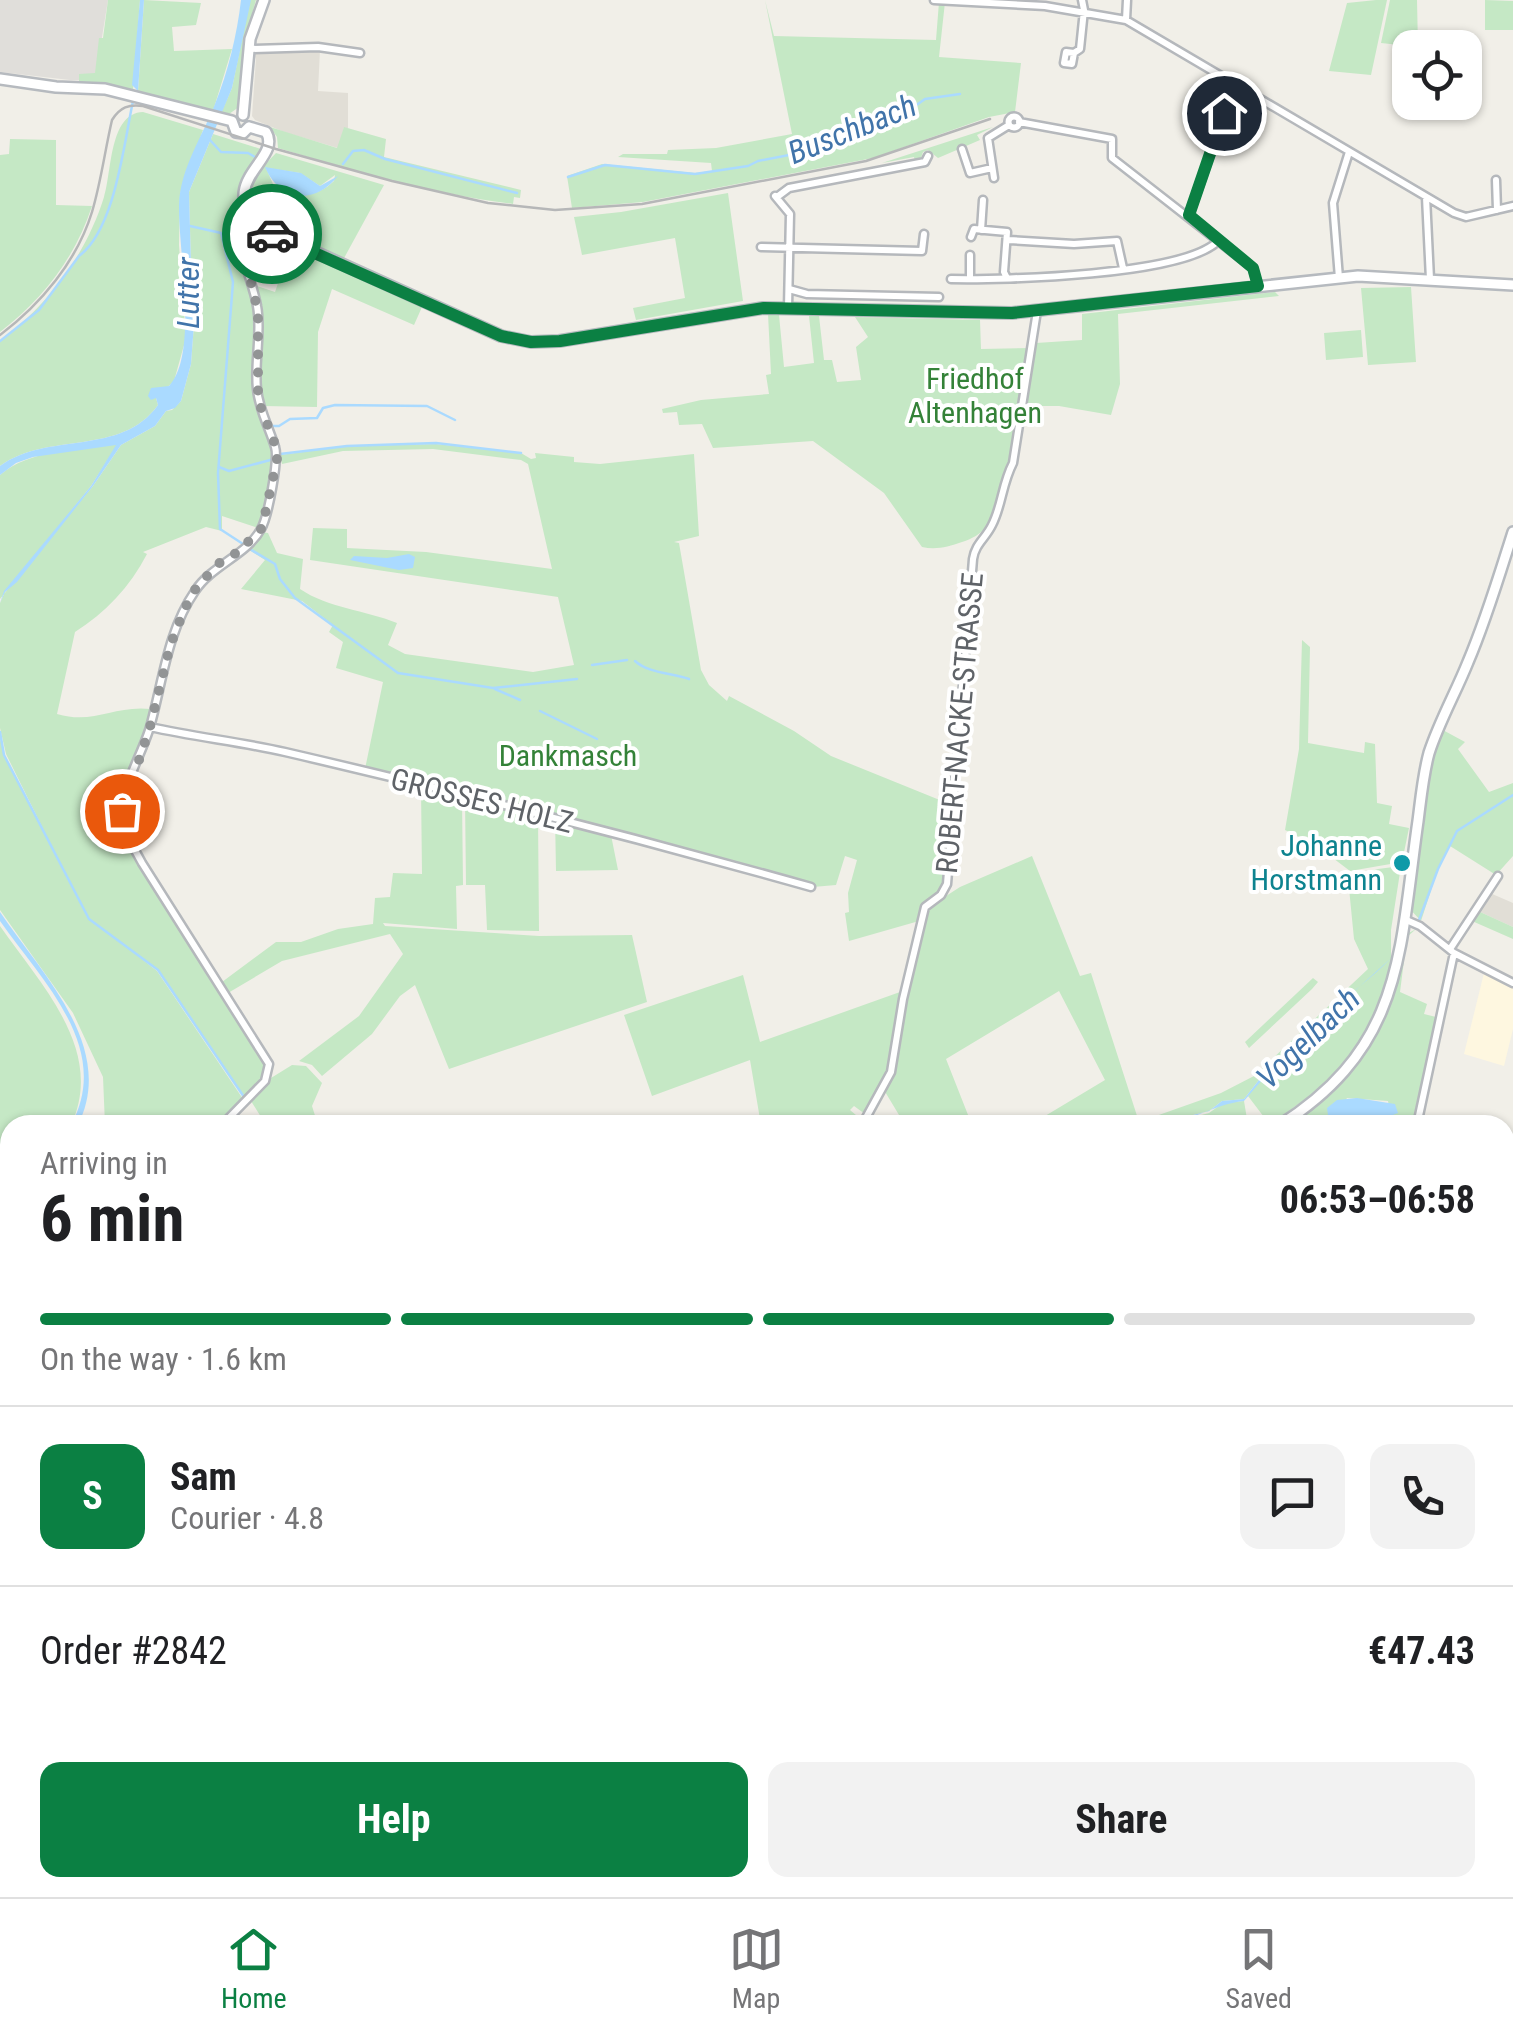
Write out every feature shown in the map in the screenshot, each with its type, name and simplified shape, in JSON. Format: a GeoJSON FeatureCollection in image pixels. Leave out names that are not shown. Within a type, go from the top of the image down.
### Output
{"type":"FeatureCollection","features":[{"type":"Feature","properties":{"kind":"main road"},"geometry":{"type":"LineString","coordinates":[[243,115],[248,49],[264,0]]}},
{"type":"Feature","properties":{"kind":"main road"},"geometry":{"type":"LineString","coordinates":[[0,79],[128,94],[229,120],[243,115]]}},
{"type":"Feature","properties":{"kind":"main road"},"geometry":{"type":"LineString","coordinates":[[243,115],[250,127]]}},
{"type":"Feature","properties":{"kind":"main road"},"geometry":{"type":"LineString","coordinates":[[229,120],[236,132],[246,132],[250,127]]}},
{"type":"Feature","properties":{"kind":"main road"},"geometry":{"type":"LineString","coordinates":[[250,127],[267,134],[270,145],[246,180],[248,210],[266,232],[488,331],[520,341],[560,341],[710,314],[788,308],[1037,311],[1386,276],[1513,285]]}},
{"type":"Feature","properties":{"kind":"main road"},"geometry":{"type":"LineString","coordinates":[[1293,1115],[1333,1085],[1371,1037],[1391,993],[1428,758],[1480,633],[1513,532]]}},
{"type":"Feature","properties":{"kind":"street"},"geometry":{"type":"LineString","coordinates":[[934,0],[1084,10],[1126,20],[1460,216],[1513,206]]}},
{"type":"Feature","properties":{"kind":"street"},"geometry":{"type":"LineString","coordinates":[[1074,53],[1080,49],[1082,0]]}},
{"type":"Feature","properties":{"kind":"street"},"geometry":{"type":"LineString","coordinates":[[1126,20],[1127,0]]}},
{"type":"Feature","properties":{"kind":"street"},"geometry":{"type":"LineString","coordinates":[[248,49],[318,47],[360,52]]}},
{"type":"Feature","properties":{"kind":"street"},"geometry":{"type":"LineString","coordinates":[[1189,215],[1234,83]]}},
{"type":"Feature","properties":{"kind":"street"},"geometry":{"type":"LineString","coordinates":[[994,178],[988,138],[1010,125],[1015,128],[1020,122],[1110,138],[1114,142],[1112,158],[1253,268],[1258,286]]}},
{"type":"Feature","properties":{"kind":"street"},"geometry":{"type":"LineString","coordinates":[[962,148],[970,173],[993,168]]}},
{"type":"Feature","properties":{"kind":"street"},"geometry":{"type":"LineString","coordinates":[[1339,278],[1333,203],[1349,152]]}},
{"type":"Feature","properties":{"kind":"street"},"geometry":{"type":"LineString","coordinates":[[788,308],[790,212],[776,196],[790,188],[925,162],[928,156]]}},
{"type":"Feature","properties":{"kind":"street"},"geometry":{"type":"LineString","coordinates":[[1496,180],[1497,210]]}},
{"type":"Feature","properties":{"kind":"street"},"geometry":{"type":"LineString","coordinates":[[1426,198],[1430,279]]}},
{"type":"Feature","properties":{"kind":"street"},"geometry":{"type":"LineString","coordinates":[[982,230],[984,200]]}},
{"type":"Feature","properties":{"kind":"street"},"geometry":{"type":"LineString","coordinates":[[232,1115],[265,1081],[269,1064],[142,863],[125,829],[123,802],[185,608],[196,588],[218,564],[238,552],[262,528],[277,460],[258,400],[258,311],[240,239],[248,210]]}},
{"type":"Feature","properties":{"kind":"street"},"geometry":{"type":"LineString","coordinates":[[971,238],[974,230],[1007,232],[1004,272],[1008,278]]}},
{"type":"Feature","properties":{"kind":"street"},"geometry":{"type":"LineString","coordinates":[[760,247],[922,251],[924,234]]}},
{"type":"Feature","properties":{"kind":"street"},"geometry":{"type":"LineString","coordinates":[[1009,240],[1074,244],[1117,241],[1124,268]]}},
{"type":"Feature","properties":{"kind":"street"},"geometry":{"type":"LineString","coordinates":[[952,279],[1124,268],[1198,255],[1219,240]]}},
{"type":"Feature","properties":{"kind":"street"},"geometry":{"type":"LineString","coordinates":[[970,255],[970,279]]}},
{"type":"Feature","properties":{"kind":"street"},"geometry":{"type":"LineString","coordinates":[[789,289],[807,294],[939,297]]}},
{"type":"Feature","properties":{"kind":"street","name":"ROBERT-NACKE-STRASSE"},"geometry":{"type":"LineString","coordinates":[[867,1115],[891,1072],[924,909],[948,884],[972,561],[976,546],[995,520],[1003,481],[1013,463],[1037,311]]}},
{"type":"Feature","properties":{"kind":"street","name":"GROSSES HOLZ"},"geometry":{"type":"LineString","coordinates":[[150,727],[375,774],[681,850],[811,887]]}},
{"type":"Feature","properties":{"kind":"street"},"geometry":{"type":"LineString","coordinates":[[1420,1115],[1452,951],[1498,876]]}},
{"type":"Feature","properties":{"kind":"street"},"geometry":{"type":"LineString","coordinates":[[1403,919],[1420,926],[1452,951],[1513,983]]}},
{"type":"Feature","properties":{"kind":"shaded area"},"geometry":{"type":"Polygon","coordinates":[[[0,0],[108,0],[96,74],[80,74],[79,80],[70,80],[0,72],[0,0]]]}},
{"type":"Feature","properties":{"kind":"shaded area"},"geometry":{"type":"Polygon","coordinates":[[[320,50],[318,91],[348,93],[348,128],[344,128],[338,148],[284,132],[252,116],[256,59],[253,51],[320,50]]]}},
{"type":"Feature","properties":{"kind":"shaded area"},"geometry":{"type":"Polygon","coordinates":[[[1490,893],[1513,903],[1513,927],[1478,911],[1490,893]]]}},
{"type":"Feature","properties":{"kind":"shaded area"},"geometry":{"type":"Polygon","coordinates":[[[1484,973],[1513,987],[1513,1029],[1504,1066],[1464,1054],[1484,973]]]}},
{"type":"Feature","properties":{"kind":"green space"},"geometry":{"type":"Polygon","coordinates":[[[108,0],[140,0],[133,90],[79,82],[79,74],[95,73],[108,0]]]}},
{"type":"Feature","properties":{"kind":"green space"},"geometry":{"type":"Polygon","coordinates":[[[144,0],[201,3],[196,25],[172,27],[174,51],[232,49],[213,111],[138,91],[144,0]]]}},
{"type":"Feature","properties":{"kind":"green space"},"geometry":{"type":"Polygon","coordinates":[[[250,0],[256,0],[245,39],[239,107],[229,114],[221,113],[232,88],[250,0]]]}},
{"type":"Feature","properties":{"kind":"green space"},"geometry":{"type":"Polygon","coordinates":[[[765,0],[774,36],[936,40],[939,2],[945,2],[939,57],[1021,63],[1015,112],[989,117],[873,158],[643,202],[572,208],[567,176],[602,164],[695,173],[712,171],[711,163],[618,157],[623,154],[667,154],[668,150],[716,148],[792,134],[765,0]]]}},
{"type":"Feature","properties":{"kind":"green space"},"geometry":{"type":"Polygon","coordinates":[[[1387,0],[1371,75],[1329,71],[1347,3],[1387,0]]]}},
{"type":"Feature","properties":{"kind":"green space"},"geometry":{"type":"Polygon","coordinates":[[[1390,0],[1417,0],[1418,30],[1392,30],[1392,44],[1381,43],[1390,0]]]}},
{"type":"Feature","properties":{"kind":"green space"},"geometry":{"type":"Polygon","coordinates":[[[1485,0],[1513,1],[1513,30],[1485,30],[1485,0]]]}},
{"type":"Feature","properties":{"kind":"green space"},"geometry":{"type":"Polygon","coordinates":[[[143,112],[203,130],[180,194],[179,245],[186,338],[174,381],[156,398],[158,405],[143,421],[124,432],[40,449],[0,466],[0,341],[49,295],[76,259],[104,197],[118,133],[132,115],[143,112]]]}},
{"type":"Feature","properties":{"kind":"green space"},"geometry":{"type":"Polygon","coordinates":[[[270,127],[337,148],[344,127],[386,139],[384,157],[521,190],[520,198],[514,197],[513,204],[483,200],[336,165],[278,148],[270,127]]]}},
{"type":"Feature","properties":{"kind":"green space"},"geometry":{"type":"Polygon","coordinates":[[[993,127],[977,135],[980,140],[938,158],[928,150],[920,161],[914,157],[882,163],[993,127]]]}},
{"type":"Feature","properties":{"kind":"green space"},"geometry":{"type":"Polygon","coordinates":[[[213,134],[264,150],[242,178],[239,246],[256,309],[254,402],[274,454],[266,499],[258,528],[222,516],[222,531],[206,527],[143,552],[147,554],[125,588],[75,632],[57,714],[82,717],[151,709],[121,801],[112,803],[123,832],[265,1069],[244,1097],[158,970],[138,956],[157,971],[243,1099],[227,1115],[105,1115],[103,1077],[73,1013],[0,910],[0,737],[4,756],[61,865],[6,754],[0,728],[0,603],[121,445],[155,426],[166,411],[181,401],[191,364],[197,284],[191,265],[189,192],[213,134]]]}},
{"type":"Feature","properties":{"kind":"green space"},"geometry":{"type":"Polygon","coordinates":[[[10,139],[56,140],[56,205],[92,206],[56,276],[0,332],[0,155],[9,154],[10,139]]]}},
{"type":"Feature","properties":{"kind":"green space"},"geometry":{"type":"Polygon","coordinates":[[[276,153],[384,185],[343,260],[290,234],[300,209],[251,187],[256,174],[276,153]],[[266,168],[273,184],[305,193],[326,187],[335,175],[320,186],[300,173],[266,168]]]}},
{"type":"Feature","properties":{"kind":"green space"},"geometry":{"type":"Polygon","coordinates":[[[728,193],[743,301],[636,320],[633,308],[685,298],[675,238],[582,255],[574,217],[728,193]]]}},
{"type":"Feature","properties":{"kind":"green space"},"geometry":{"type":"Polygon","coordinates":[[[290,248],[422,307],[414,325],[332,289],[318,332],[317,407],[263,406],[254,285],[275,292],[290,248]]]}},
{"type":"Feature","properties":{"kind":"green space"},"geometry":{"type":"Polygon","coordinates":[[[1411,287],[1416,362],[1368,365],[1361,288],[1411,287]]]}},
{"type":"Feature","properties":{"kind":"green space","name":"Friedhof Altenhagen"},"geometry":{"type":"Polygon","coordinates":[[[1275,292],[1279,296],[1118,314],[1120,384],[1111,415],[1059,406],[1025,406],[1036,343],[1082,340],[1082,314],[1275,292]]]}},
{"type":"Feature","properties":{"kind":"green space"},"geometry":{"type":"Polygon","coordinates":[[[768,314],[779,315],[784,367],[814,363],[809,316],[819,316],[824,360],[832,360],[837,382],[861,380],[856,347],[868,337],[855,317],[980,320],[981,349],[1031,348],[1011,464],[985,529],[952,545],[922,547],[884,493],[813,441],[713,448],[702,424],[679,425],[677,412],[663,413],[662,409],[701,400],[769,394],[768,314]]]}},
{"type":"Feature","properties":{"kind":"green space"},"geometry":{"type":"Polygon","coordinates":[[[1361,330],[1363,357],[1326,360],[1324,333],[1361,330]]]}},
{"type":"Feature","properties":{"kind":"green space"},"geometry":{"type":"Polygon","coordinates":[[[115,444],[91,486],[0,599],[0,475],[25,460],[54,452],[115,444]]]}},
{"type":"Feature","properties":{"kind":"green space","name":"Dankmasch"},"geometry":{"type":"Polygon","coordinates":[[[436,444],[521,453],[531,459],[536,458],[535,453],[574,457],[574,462],[600,464],[694,454],[699,536],[674,542],[679,543],[701,670],[709,685],[727,701],[729,696],[831,756],[952,805],[946,884],[927,902],[919,921],[849,941],[845,913],[849,912],[848,893],[857,860],[845,856],[836,885],[813,887],[610,830],[618,870],[556,871],[555,816],[365,769],[383,682],[336,668],[343,642],[329,632],[333,625],[302,601],[241,589],[265,560],[246,548],[261,532],[268,533],[277,553],[303,559],[300,589],[322,600],[397,623],[388,645],[405,654],[533,672],[574,665],[558,597],[310,560],[313,528],[347,529],[347,548],[426,552],[552,569],[528,464],[521,460],[433,449],[343,451],[282,464],[280,455],[347,446],[436,444]]]}},
{"type":"Feature","properties":{"kind":"green space"},"geometry":{"type":"Polygon","coordinates":[[[1302,640],[1310,647],[1308,743],[1364,753],[1365,742],[1375,744],[1377,803],[1392,806],[1389,824],[1409,828],[1402,862],[1350,871],[1317,846],[1285,830],[1299,749],[1302,640]]]}},
{"type":"Feature","properties":{"kind":"green space"},"geometry":{"type":"Polygon","coordinates":[[[1441,729],[1465,742],[1458,749],[1489,792],[1513,783],[1513,856],[1496,875],[1450,846],[1421,921],[1409,908],[1428,769],[1441,729]]]}},
{"type":"Feature","properties":{"kind":"green space"},"geometry":{"type":"Polygon","coordinates":[[[421,788],[462,798],[463,885],[456,886],[457,929],[383,923],[385,926],[539,936],[632,935],[647,1002],[449,1069],[415,985],[400,996],[372,1034],[322,1076],[312,1065],[299,1061],[359,1016],[403,954],[390,934],[282,961],[228,993],[222,982],[276,942],[301,942],[338,929],[373,924],[375,898],[390,897],[393,873],[422,874],[421,788]]]}},
{"type":"Feature","properties":{"kind":"green space"},"geometry":{"type":"Polygon","coordinates":[[[465,799],[538,816],[539,931],[487,930],[485,885],[466,885],[465,799]]]}},
{"type":"Feature","properties":{"kind":"green space"},"geometry":{"type":"Polygon","coordinates":[[[1032,856],[1080,976],[1091,973],[1137,1115],[1047,1115],[1105,1080],[1059,991],[946,1059],[968,1115],[899,1115],[884,1090],[893,1072],[926,909],[960,887],[1032,856]]]}},
{"type":"Feature","properties":{"kind":"green space"},"geometry":{"type":"Polygon","coordinates":[[[1401,866],[1391,930],[1391,971],[1370,1027],[1331,1080],[1284,1115],[1262,1115],[1248,1096],[1266,1071],[1244,1099],[1222,1101],[1209,1111],[1159,1115],[1221,1093],[1254,1076],[1368,969],[1354,939],[1348,878],[1401,866]]]}},
{"type":"Feature","properties":{"kind":"green space"},"geometry":{"type":"Polygon","coordinates":[[[1478,911],[1513,927],[1513,939],[1472,921],[1478,911]]]}},
{"type":"Feature","properties":{"kind":"green space"},"geometry":{"type":"Polygon","coordinates":[[[0,926],[64,1019],[80,1070],[80,1097],[74,1115],[0,1115],[0,926]]]}},
{"type":"Feature","properties":{"kind":"green space"},"geometry":{"type":"Polygon","coordinates":[[[1416,929],[1407,937],[1400,992],[1427,1004],[1424,1014],[1436,1017],[1414,1115],[1391,1115],[1388,1101],[1347,1098],[1337,1115],[1300,1115],[1334,1087],[1368,1045],[1381,1021],[1405,935],[1416,929]]]}},
{"type":"Feature","properties":{"kind":"green space"},"geometry":{"type":"Polygon","coordinates":[[[743,975],[760,1042],[900,992],[890,1071],[865,1114],[854,1106],[850,1110],[856,1115],[759,1115],[750,1060],[652,1096],[624,1015],[743,975]]]}},
{"type":"Feature","properties":{"kind":"green space"},"geometry":{"type":"Polygon","coordinates":[[[1313,978],[1318,982],[1312,989],[1249,1048],[1245,1042],[1313,978]]]}},
{"type":"Feature","properties":{"kind":"green space"},"geometry":{"type":"Polygon","coordinates":[[[292,1065],[306,1066],[322,1083],[312,1106],[315,1115],[260,1115],[251,1101],[271,1078],[292,1065]]]}},
{"type":"Feature","properties":{"kind":"green space"},"geometry":{"type":"Polygon","coordinates":[[[1244,1101],[1246,1115],[1201,1115],[1223,1103],[1244,1101]]]}},
{"type":"Feature","properties":{"kind":"water"},"geometry":{"type":"Polygon","coordinates":[[[140,0],[144,0],[138,91],[132,85],[140,0]]]}},
{"type":"Feature","properties":{"kind":"water","name":"Lutter"},"geometry":{"type":"Polygon","coordinates":[[[241,0],[251,0],[232,88],[189,192],[191,265],[197,284],[191,364],[181,401],[166,411],[155,426],[121,445],[93,486],[5,592],[0,603],[4,591],[91,486],[116,445],[33,457],[0,475],[0,466],[40,449],[124,432],[143,421],[158,405],[156,398],[151,400],[148,396],[151,388],[169,386],[178,371],[185,327],[180,192],[224,79],[241,0]]]}},
{"type":"Feature","properties":{"kind":"water"},"geometry":{"type":"Polygon","coordinates":[[[265,167],[301,173],[320,186],[338,176],[319,192],[298,195],[280,187],[265,167]]]}},
{"type":"Feature","properties":{"kind":"water"},"geometry":{"type":"Polygon","coordinates":[[[409,554],[415,557],[413,568],[399,570],[350,560],[354,556],[387,558],[409,554]]]}},
{"type":"Feature","properties":{"kind":"water"},"geometry":{"type":"Polygon","coordinates":[[[0,912],[53,986],[81,1039],[88,1067],[88,1096],[81,1115],[75,1115],[82,1097],[84,1069],[78,1042],[52,992],[0,921],[0,912]]]}},
{"type":"Feature","properties":{"kind":"water"},"geometry":{"type":"Polygon","coordinates":[[[1307,1034],[1244,1101],[1211,1110],[1222,1101],[1244,1099],[1266,1071],[1307,1034]]]}},
{"type":"Feature","properties":{"kind":"water"},"geometry":{"type":"Polygon","coordinates":[[[1357,1098],[1395,1104],[1398,1113],[1328,1115],[1327,1108],[1337,1100],[1357,1098]]]}},
{"type":"Feature","properties":{"kind":"waterway","name":"Buschbach"},"geometry":{"type":"LineString","coordinates":[[568,177],[605,165],[695,174],[748,166],[815,150],[884,111],[901,116],[925,99],[960,94]]}},
{"type":"Feature","properties":{"kind":"waterway"},"geometry":{"type":"LineString","coordinates":[[0,341],[39,310],[101,227],[116,184],[133,101]]}},
{"type":"Feature","properties":{"kind":"waterway","name":"Buschbach"},"geometry":{"type":"LineString","coordinates":[[209,139],[221,152],[255,157]]}},
{"type":"Feature","properties":{"kind":"waterway","name":"Buschbach"},"geometry":{"type":"LineString","coordinates":[[343,164],[353,151],[364,150],[517,193]]}},
{"type":"Feature","properties":{"kind":"waterway"},"geometry":{"type":"LineString","coordinates":[[190,226],[221,233],[233,282],[218,473],[220,529],[243,544]]}},
{"type":"Feature","properties":{"kind":"waterway"},"geometry":{"type":"LineString","coordinates":[[271,426],[290,419],[317,418],[323,408],[335,405],[427,406],[455,420]]}},
{"type":"Feature","properties":{"kind":"waterway"},"geometry":{"type":"LineString","coordinates":[[280,454],[347,446],[436,443],[521,453]]}},
{"type":"Feature","properties":{"kind":"waterway"},"geometry":{"type":"LineString","coordinates":[[219,467],[229,471],[274,459]]}},
{"type":"Feature","properties":{"kind":"waterway"},"geometry":{"type":"LineString","coordinates":[[248,548],[275,564],[280,579],[295,598],[398,673],[493,688],[577,679]]}},
{"type":"Feature","properties":{"kind":"waterway"},"geometry":{"type":"LineString","coordinates":[[592,665],[627,660]]}},
{"type":"Feature","properties":{"kind":"waterway"},"geometry":{"type":"LineString","coordinates":[[635,661],[689,679]]}},
{"type":"Feature","properties":{"kind":"waterway"},"geometry":{"type":"LineString","coordinates":[[495,689],[520,700]]}},
{"type":"Feature","properties":{"kind":"waterway"},"geometry":{"type":"LineString","coordinates":[[540,711],[597,739]]}},
{"type":"Feature","properties":{"kind":"waterway","name":"Vogelbach"},"geometry":{"type":"LineString","coordinates":[[0,732],[4,755],[89,919],[158,970],[244,1097]]}},
{"type":"Feature","properties":{"kind":"waterway","name":"Vogelbach"},"geometry":{"type":"LineString","coordinates":[[1419,920],[1457,831],[1513,795]]}},
{"type":"Feature","properties":{"kind":"tram line"},"geometry":{"type":"LineString","coordinates":[[0,335],[30,310],[77,248],[95,201],[112,120],[129,106],[143,106],[392,181],[488,203],[555,210],[642,204],[866,161],[990,119]]}},
{"type":"Feature","properties":{"kind":"way so far"},"geometry":{"type":"LineString","coordinates":[[122,811],[150,727],[170,646],[185,608],[196,588],[218,564],[238,552],[262,528],[277,454],[260,410],[256,384],[258,311],[240,239],[248,210],[255,222],[272,234]]}},
{"type":"Feature","properties":{"kind":"place","name":"Johanne Horstmann"},"geometry":{"type":"Point","coordinates":[1402,863]}},
{"type":"Feature","properties":{"kind":"route"},"geometry":{"type":"LineString","coordinates":[[272,234],[488,331],[531,342],[560,341],[764,308],[1012,313],[1258,286],[1253,268],[1189,215],[1224,113]]}}]}
